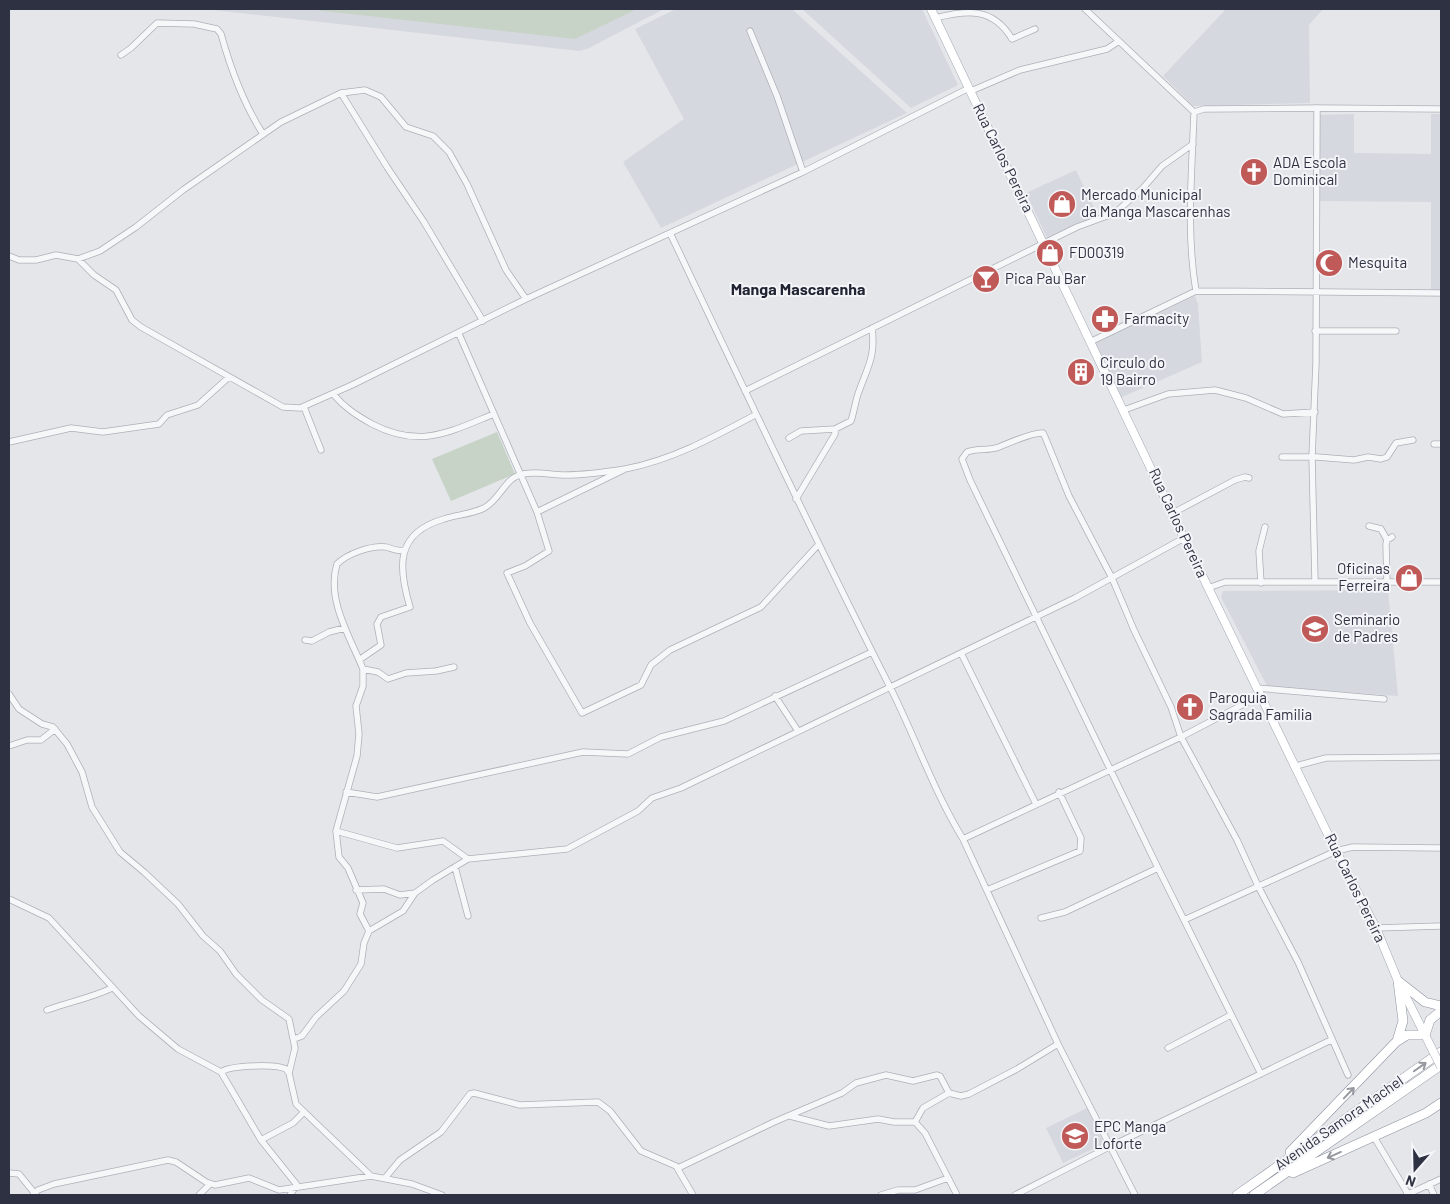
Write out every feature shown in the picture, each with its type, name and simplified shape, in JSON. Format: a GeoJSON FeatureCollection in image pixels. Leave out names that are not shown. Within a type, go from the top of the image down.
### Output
{"type":"FeatureCollection","features":[{"type":"Feature","properties":{"kind":"highway"},"geometry":{"type":"LineString","coordinates":[[1398,980],[1425,1002],[1441,1006]]}},
{"type":"Feature","properties":{"kind":"highway"},"geometry":{"type":"LineString","coordinates":[[1396,1042],[1403,1021],[1398,980]]}},
{"type":"Feature","properties":{"kind":"highway"},"geometry":{"type":"LineString","coordinates":[[1278,1166],[1396,1042],[1407,1035],[1426,1036],[1430,1020],[1441,1011]]}},
{"type":"Feature","properties":{"kind":"highway","name":"Avenida Samora Machel"},"geometry":{"type":"LineString","coordinates":[[1237,1195],[1441,1052]]}},
{"type":"Feature","properties":{"kind":"highway","name":"Avenida Samora Machel"},"geometry":{"type":"LineString","coordinates":[[1257,1194],[1441,1066]]}},
{"type":"Feature","properties":{"kind":"highway"},"geometry":{"type":"LineString","coordinates":[[1273,1182],[1426,1113],[1441,1103]]}},
{"type":"Feature","properties":{"kind":"highway"},"geometry":{"type":"LineString","coordinates":[[1426,1113],[1441,1115]]}},
{"type":"Feature","properties":{"kind":"main road","name":"Rua Carlos Pereira"},"geometry":{"type":"LineString","coordinates":[[931,9],[1092,341],[1208,588],[1336,851],[1376,928],[1398,980],[1441,1066]]}},
{"type":"Feature","properties":{"kind":"street"},"geometry":{"type":"LineString","coordinates":[[1085,9],[1194,112],[1191,242],[1196,292]]}},
{"type":"Feature","properties":{"kind":"street"},"geometry":{"type":"LineString","coordinates":[[935,18],[959,12],[982,14],[1004,26],[1012,39],[1035,29]]}},
{"type":"Feature","properties":{"kind":"street"},"geometry":{"type":"LineString","coordinates":[[121,55],[132,48],[157,23],[194,24],[218,29],[232,74],[250,112],[264,134]]}},
{"type":"Feature","properties":{"kind":"street"},"geometry":{"type":"LineString","coordinates":[[750,31],[777,96],[803,172]]}},
{"type":"Feature","properties":{"kind":"street"},"geometry":{"type":"LineString","coordinates":[[78,259],[94,275],[116,290],[132,320],[141,327],[283,407],[295,410],[459,334],[526,299],[803,172],[970,90],[1020,70],[1107,48],[1119,41]]}},
{"type":"Feature","properties":{"kind":"street"},"geometry":{"type":"LineString","coordinates":[[9,256],[19,260],[36,260],[56,256],[78,259],[100,251],[136,227],[182,190],[281,122],[341,92],[366,90],[381,97],[406,127],[426,133],[438,140],[449,152],[467,184],[506,270],[526,299]]}},
{"type":"Feature","properties":{"kind":"street"},"geometry":{"type":"LineString","coordinates":[[341,92],[387,167],[424,222],[483,321]]}},
{"type":"Feature","properties":{"kind":"street"},"geometry":{"type":"LineString","coordinates":[[1194,112],[1204,110],[1317,108],[1441,109]]}},
{"type":"Feature","properties":{"kind":"street"},"geometry":{"type":"LineString","coordinates":[[1315,581],[1312,457],[1315,412],[1317,108]]}},
{"type":"Feature","properties":{"kind":"street"},"geometry":{"type":"LineString","coordinates":[[745,391],[1044,243],[1115,212],[1143,188],[1162,166],[1193,144]]}},
{"type":"Feature","properties":{"kind":"street"},"geometry":{"type":"LineString","coordinates":[[670,232],[755,415],[890,687],[947,811],[963,839],[1058,1044],[1135,1195]]}},
{"type":"Feature","properties":{"kind":"street"},"geometry":{"type":"LineString","coordinates":[[1092,341],[1196,292],[1441,293]]}},
{"type":"Feature","properties":{"kind":"street"},"geometry":{"type":"LineString","coordinates":[[789,438],[801,431],[835,430],[851,421],[858,394],[872,363],[874,348],[872,328]]}},
{"type":"Feature","properties":{"kind":"street"},"geometry":{"type":"LineString","coordinates":[[1315,331],[1396,331]]}},
{"type":"Feature","properties":{"kind":"street"},"geometry":{"type":"LineString","coordinates":[[459,334],[522,474],[537,512],[549,551],[525,566],[507,572],[530,623],[582,713],[641,685],[651,665],[670,650],[761,607],[819,544]]}},
{"type":"Feature","properties":{"kind":"street"},"geometry":{"type":"LineString","coordinates":[[9,442],[71,428],[103,432],[159,424],[167,415],[198,404],[229,377]]}},
{"type":"Feature","properties":{"kind":"street"},"geometry":{"type":"LineString","coordinates":[[1124,410],[1168,394],[1209,390],[1234,394],[1283,414],[1315,412]]}},
{"type":"Feature","properties":{"kind":"street"},"geometry":{"type":"LineString","coordinates":[[333,394],[350,413],[384,430],[408,437],[435,435],[494,414]]}},
{"type":"Feature","properties":{"kind":"street"},"geometry":{"type":"LineString","coordinates":[[304,407],[321,450]]}},
{"type":"Feature","properties":{"kind":"street"},"geometry":{"type":"LineString","coordinates":[[359,660],[372,653],[381,644],[377,624],[381,617],[410,607],[402,573],[405,550],[414,535],[424,526],[442,519],[483,509],[491,503],[509,482],[522,474],[545,472],[568,475],[626,468],[684,451],[755,415]]}},
{"type":"Feature","properties":{"kind":"street"},"geometry":{"type":"LineString","coordinates":[[796,498],[835,434],[835,430]]}},
{"type":"Feature","properties":{"kind":"street"},"geometry":{"type":"LineString","coordinates":[[1261,1074],[1158,868],[970,480],[962,460],[967,452],[993,448],[1006,442],[1016,442],[1037,433],[1043,433],[1069,496],[1112,578],[1134,630],[1171,707],[1181,737],[1237,840],[1258,886],[1298,962],[1348,1075]]}},
{"type":"Feature","properties":{"kind":"street"},"geometry":{"type":"LineString","coordinates":[[1282,457],[1354,460],[1368,457],[1382,459],[1386,457],[1396,443],[1413,440]]}},
{"type":"Feature","properties":{"kind":"street"},"geometry":{"type":"LineString","coordinates":[[537,512],[626,468]]}},
{"type":"Feature","properties":{"kind":"street"},"geometry":{"type":"LineString","coordinates":[[1173,513],[1241,477],[1249,478]]}},
{"type":"Feature","properties":{"kind":"street"},"geometry":{"type":"LineString","coordinates":[[1369,526],[1382,529],[1390,539],[1387,582]]}},
{"type":"Feature","properties":{"kind":"street"},"geometry":{"type":"LineString","coordinates":[[1261,583],[1259,551],[1265,527]]}},
{"type":"Feature","properties":{"kind":"street"},"geometry":{"type":"LineString","coordinates":[[356,890],[384,889],[404,895],[415,893],[468,859],[567,849],[638,811],[652,798],[681,788],[1037,616],[1112,578],[1184,538]]}},
{"type":"Feature","properties":{"kind":"street"},"geometry":{"type":"LineString","coordinates":[[369,931],[360,914],[363,902],[356,890],[348,868],[339,857],[336,831],[358,750],[356,706],[363,686],[363,669],[345,628],[333,584],[337,564],[351,554],[374,548],[405,550]]}},
{"type":"Feature","properties":{"kind":"street"},"geometry":{"type":"LineString","coordinates":[[1208,588],[1225,582],[1441,582]]}},
{"type":"Feature","properties":{"kind":"street"},"geometry":{"type":"LineString","coordinates":[[305,640],[312,641],[329,632],[345,628]]}},
{"type":"Feature","properties":{"kind":"street"},"geometry":{"type":"LineString","coordinates":[[346,792],[377,797],[583,752],[628,754],[661,737],[724,721],[872,652]]}},
{"type":"Feature","properties":{"kind":"street"},"geometry":{"type":"LineString","coordinates":[[960,653],[1036,804]]}},
{"type":"Feature","properties":{"kind":"street"},"geometry":{"type":"LineString","coordinates":[[363,669],[378,672],[388,679],[406,673],[436,672],[454,667]]}},
{"type":"Feature","properties":{"kind":"street"},"geometry":{"type":"LineString","coordinates":[[963,839],[1059,792],[1181,737],[1259,691],[1384,699]]}},
{"type":"Feature","properties":{"kind":"street"},"geometry":{"type":"LineString","coordinates":[[9,694],[19,709],[42,724],[55,729],[67,744],[82,772],[92,807],[120,852],[178,904],[200,932],[220,951],[236,974],[262,1000],[287,1017],[295,1048],[289,1073],[293,1099],[303,1112],[371,1176]]}},
{"type":"Feature","properties":{"kind":"street"},"geometry":{"type":"LineString","coordinates":[[775,696],[798,731]]}},
{"type":"Feature","properties":{"kind":"street"},"geometry":{"type":"LineString","coordinates":[[9,746],[27,740],[41,740],[55,729]]}},
{"type":"Feature","properties":{"kind":"street"},"geometry":{"type":"LineString","coordinates":[[1296,766],[1326,758],[1441,757]]}},
{"type":"Feature","properties":{"kind":"street"},"geometry":{"type":"LineString","coordinates":[[987,890],[1080,851],[1081,838],[1059,792]]}},
{"type":"Feature","properties":{"kind":"street"},"geometry":{"type":"LineString","coordinates":[[336,831],[397,848],[443,840],[468,859]]}},
{"type":"Feature","properties":{"kind":"street"},"geometry":{"type":"LineString","coordinates":[[1184,920],[1336,851],[1353,848],[1441,848]]}},
{"type":"Feature","properties":{"kind":"street"},"geometry":{"type":"LineString","coordinates":[[455,868],[468,916]]}},
{"type":"Feature","properties":{"kind":"street"},"geometry":{"type":"LineString","coordinates":[[1041,918],[1065,912],[1158,868]]}},
{"type":"Feature","properties":{"kind":"street"},"geometry":{"type":"LineString","coordinates":[[294,1039],[302,1036],[316,1018],[344,991],[361,964],[364,943],[369,931],[403,911],[415,893]]}},
{"type":"Feature","properties":{"kind":"street"},"geometry":{"type":"LineString","coordinates":[[9,899],[49,918],[139,1016],[171,1044],[221,1072],[261,1140],[297,1185]]}},
{"type":"Feature","properties":{"kind":"street"},"geometry":{"type":"LineString","coordinates":[[1376,928],[1441,926]]}},
{"type":"Feature","properties":{"kind":"street"},"geometry":{"type":"LineString","coordinates":[[46,1010],[73,1000],[99,995],[112,988]]}},
{"type":"Feature","properties":{"kind":"street"},"geometry":{"type":"LineString","coordinates":[[1168,1048],[1232,1014]]}},
{"type":"Feature","properties":{"kind":"street"},"geometry":{"type":"LineString","coordinates":[[1015,1195],[1109,1147],[1331,1040]]}},
{"type":"Feature","properties":{"kind":"street"},"geometry":{"type":"LineString","coordinates":[[678,1168],[842,1093],[856,1083],[886,1074],[913,1081],[937,1075],[940,1076],[950,1092],[960,1096],[969,1094],[1017,1069],[1058,1044]]}},
{"type":"Feature","properties":{"kind":"street"},"geometry":{"type":"LineString","coordinates":[[221,1072],[226,1069],[260,1066],[283,1067],[289,1073]]}},
{"type":"Feature","properties":{"kind":"street"},"geometry":{"type":"LineString","coordinates":[[915,1122],[923,1108],[950,1092]]}},
{"type":"Feature","properties":{"kind":"street"},"geometry":{"type":"LineString","coordinates":[[385,1178],[400,1160],[441,1132],[471,1093],[520,1106],[598,1102],[610,1111],[641,1151],[669,1162],[678,1168],[693,1195]]}},
{"type":"Feature","properties":{"kind":"street"},"geometry":{"type":"LineString","coordinates":[[261,1140],[293,1123],[303,1112]]}},
{"type":"Feature","properties":{"kind":"street"},"geometry":{"type":"LineString","coordinates":[[790,1116],[829,1126],[878,1119],[894,1122],[915,1122],[925,1133],[957,1195]]}},
{"type":"Feature","properties":{"kind":"street"},"geometry":{"type":"LineString","coordinates":[[1374,1136],[1407,1195],[1441,1179]]}},
{"type":"Feature","properties":{"kind":"street"},"geometry":{"type":"LineString","coordinates":[[9,1173],[20,1174],[34,1195],[54,1184],[168,1160],[176,1162],[210,1184]]}},
{"type":"Feature","properties":{"kind":"street"},"geometry":{"type":"LineString","coordinates":[[199,1195],[210,1184],[249,1178],[279,1190],[297,1185],[371,1176],[412,1184],[442,1195]]}},
{"type":"Feature","properties":{"kind":"street"},"geometry":{"type":"LineString","coordinates":[[881,1195],[898,1190],[914,1190],[948,1178]]}},
{"type":"Feature","properties":{"kind":"street"},"geometry":{"type":"LineString","coordinates":[[1429,1184],[1434,1195]]}},
{"type":"Feature","properties":{"kind":"street"},"geometry":{"type":"LineString","coordinates":[[290,1195],[297,1185]]}},
{"type":"Feature","properties":{"kind":"shaded area"},"geometry":{"type":"Polygon","coordinates":[[[204,9],[664,9],[587,49],[579,51],[204,9]]]}},
{"type":"Feature","properties":{"kind":"shaded area"},"geometry":{"type":"Polygon","coordinates":[[[676,9],[792,9],[907,113],[661,228],[623,162],[684,119],[635,29],[676,9]]]}},
{"type":"Feature","properties":{"kind":"shaded area"},"geometry":{"type":"Polygon","coordinates":[[[802,9],[922,9],[958,85],[911,108],[802,9]]]}},
{"type":"Feature","properties":{"kind":"shaded area"},"geometry":{"type":"Polygon","coordinates":[[[1226,9],[1323,9],[1309,25],[1310,103],[1193,106],[1163,76],[1226,9]]]}},
{"type":"Feature","properties":{"kind":"shaded area"},"geometry":{"type":"Polygon","coordinates":[[[1354,114],[1354,153],[1431,154],[1431,114],[1441,114],[1441,290],[1431,290],[1431,202],[1314,201],[1318,115],[1354,114]]]}},
{"type":"Feature","properties":{"kind":"shaded area","name":"Mercado Municipal da Manga Mascarenhas"},"geometry":{"type":"Polygon","coordinates":[[[1076,170],[1098,216],[1048,240],[1026,193],[1076,170]]]}},
{"type":"Feature","properties":{"kind":"shaded area"},"geometry":{"type":"Polygon","coordinates":[[[1195,296],[1198,304],[1202,362],[1120,398],[1094,343],[1195,296]]]}},
{"type":"Feature","properties":{"kind":"shaded area","name":"Seminario de Padres"},"geometry":{"type":"Polygon","coordinates":[[[1388,590],[1398,696],[1267,686],[1221,597],[1223,591],[1388,590]]]}},
{"type":"Feature","properties":{"kind":"shaded area","name":"EPC Manga Loforte"},"geometry":{"type":"Polygon","coordinates":[[[1087,1108],[1104,1144],[1063,1163],[1046,1128],[1087,1108]]]}},
{"type":"Feature","properties":{"kind":"green space"},"geometry":{"type":"Polygon","coordinates":[[[306,9],[637,9],[575,39],[306,9]]]}},
{"type":"Feature","properties":{"kind":"green space"},"geometry":{"type":"Polygon","coordinates":[[[497,432],[515,474],[451,501],[432,459],[497,432]]]}},
{"type":"Feature","properties":{"kind":"place","name":"ADA Escola Dominical"},"geometry":{"type":"Point","coordinates":[1254,172]}},
{"type":"Feature","properties":{"kind":"place","name":"Mercado Municipal da Manga Mascarenhas"},"geometry":{"type":"Point","coordinates":[1062,204]}},
{"type":"Feature","properties":{"kind":"place","name":"FD00319"},"geometry":{"type":"Point","coordinates":[1050,253]}},
{"type":"Feature","properties":{"kind":"place","name":"Mesquita"},"geometry":{"type":"Point","coordinates":[1329,263]}},
{"type":"Feature","properties":{"kind":"place","name":"Pica Pau Bar"},"geometry":{"type":"Point","coordinates":[986,279]}},
{"type":"Feature","properties":{"kind":"place","name":"Farmacity"},"geometry":{"type":"Point","coordinates":[1105,319]}},
{"type":"Feature","properties":{"kind":"place","name":"Circulo do 19 Bairro"},"geometry":{"type":"Point","coordinates":[1081,372]}},
{"type":"Feature","properties":{"kind":"place","name":"Oficinas Ferreira"},"geometry":{"type":"Point","coordinates":[1409,578]}},
{"type":"Feature","properties":{"kind":"place","name":"Seminario de Padres"},"geometry":{"type":"Point","coordinates":[1315,629]}},
{"type":"Feature","properties":{"kind":"place","name":"Paroquia Sagrada Familia"},"geometry":{"type":"Point","coordinates":[1190,707]}},
{"type":"Feature","properties":{"kind":"place","name":"EPC Manga Loforte"},"geometry":{"type":"Point","coordinates":[1075,1136]}},
{"type":"Feature","properties":{"kind":"district","name":"Manga Mascarenha"},"geometry":{"type":"Point","coordinates":[798,289]}}]}
